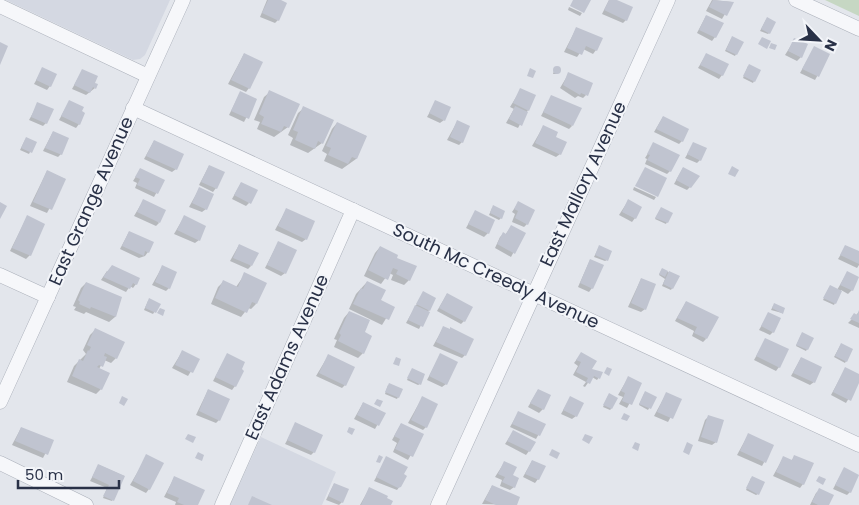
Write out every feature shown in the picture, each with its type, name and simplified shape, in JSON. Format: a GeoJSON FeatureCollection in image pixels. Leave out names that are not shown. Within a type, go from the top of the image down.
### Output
{"type":"FeatureCollection","features":[{"type":"Feature","properties":{"kind":"street","name":"East Grange Avenue"},"geometry":{"type":"LineString","coordinates":[[0,402],[183,0]]}},
{"type":"Feature","properties":{"kind":"street","name":"East Mallory Avenue"},"geometry":{"type":"LineString","coordinates":[[438,505],[668,0]]}},
{"type":"Feature","properties":{"kind":"street"},"geometry":{"type":"LineString","coordinates":[[796,0],[859,29]]}},
{"type":"Feature","properties":{"kind":"street"},"geometry":{"type":"LineString","coordinates":[[0,6],[148,76]]}},
{"type":"Feature","properties":{"kind":"street","name":"South Mc Creedy Avenue"},"geometry":{"type":"LineString","coordinates":[[134,108],[859,445]]}},
{"type":"Feature","properties":{"kind":"street","name":"East Adams Avenue"},"geometry":{"type":"LineString","coordinates":[[222,505],[353,210]]}},
{"type":"Feature","properties":{"kind":"street"},"geometry":{"type":"LineString","coordinates":[[0,275],[48,297]]}},
{"type":"Feature","properties":{"kind":"street"},"geometry":{"type":"LineString","coordinates":[[0,463],[86,505]]}},
{"type":"Feature","properties":{"kind":"shaded area"},"geometry":{"type":"Polygon","coordinates":[[[6,0],[170,0],[145,55],[140,59],[133,60],[6,0]]]}},
{"type":"Feature","properties":{"kind":"shaded area"},"geometry":{"type":"Polygon","coordinates":[[[261,437],[336,472],[322,505],[230,505],[261,437]]]}},
{"type":"Feature","properties":{"kind":"green space"},"geometry":{"type":"Polygon","coordinates":[[[825,0],[859,0],[859,16],[825,0]]]}},
{"type":"Feature","properties":{"kind":"building"},"geometry":{"type":"Polygon","coordinates":[[[268,0],[281,0],[287,3],[279,21],[262,13],[268,0]]]}},
{"type":"Feature","properties":{"kind":"building"},"geometry":{"type":"Polygon","coordinates":[[[573,0],[591,0],[584,13],[570,6],[573,0]]]}},
{"type":"Feature","properties":{"kind":"building"},"geometry":{"type":"Polygon","coordinates":[[[609,0],[617,0],[633,7],[627,21],[604,10],[609,0]]]}},
{"type":"Feature","properties":{"kind":"building"},"geometry":{"type":"Polygon","coordinates":[[[713,0],[734,2],[727,16],[709,7],[713,0]]]}},
{"type":"Feature","properties":{"kind":"building"},"geometry":{"type":"Polygon","coordinates":[[[706,15],[724,23],[716,38],[699,30],[706,15]]]}},
{"type":"Feature","properties":{"kind":"building"},"geometry":{"type":"Polygon","coordinates":[[[767,17],[776,22],[770,34],[761,29],[767,17]]]}},
{"type":"Feature","properties":{"kind":"building"},"geometry":{"type":"Polygon","coordinates":[[[576,27],[603,38],[597,51],[586,46],[582,55],[567,48],[576,27]]]}},
{"type":"Feature","properties":{"kind":"building"},"geometry":{"type":"Polygon","coordinates":[[[732,36],[744,42],[737,55],[726,50],[732,36]]]}},
{"type":"Feature","properties":{"kind":"building"},"geometry":{"type":"Polygon","coordinates":[[[762,37],[771,41],[767,49],[758,44],[762,37]]]}},
{"type":"Feature","properties":{"kind":"building"},"geometry":{"type":"Polygon","coordinates":[[[794,38],[808,44],[802,58],[788,51],[794,38]]]}},
{"type":"Feature","properties":{"kind":"building"},"geometry":{"type":"Polygon","coordinates":[[[0,42],[8,46],[0,65],[0,42]]]}},
{"type":"Feature","properties":{"kind":"building"},"geometry":{"type":"Polygon","coordinates":[[[771,43],[777,45],[775,50],[769,48],[771,43]]]}},
{"type":"Feature","properties":{"kind":"building"},"geometry":{"type":"Polygon","coordinates":[[[814,46],[830,54],[819,77],[802,69],[814,46]]]}},
{"type":"Feature","properties":{"kind":"building"},"geometry":{"type":"Polygon","coordinates":[[[244,53],[263,62],[250,89],[231,80],[244,53]]]}},
{"type":"Feature","properties":{"kind":"building"},"geometry":{"type":"Polygon","coordinates":[[[706,53],[729,64],[723,76],[700,65],[706,53]]]}},
{"type":"Feature","properties":{"kind":"building"},"geometry":{"type":"Polygon","coordinates":[[[749,64],[761,70],[755,82],[743,76],[749,64]]]}},
{"type":"Feature","properties":{"kind":"building"},"geometry":{"type":"Polygon","coordinates":[[[557,66],[561,70],[557,74],[553,70],[557,66]]]}},
{"type":"Feature","properties":{"kind":"building"},"geometry":{"type":"Polygon","coordinates":[[[42,67],[57,74],[51,87],[36,80],[42,67]]]}},
{"type":"Feature","properties":{"kind":"building"},"geometry":{"type":"Polygon","coordinates":[[[530,68],[536,71],[533,78],[527,76],[530,68]]]}},
{"type":"Feature","properties":{"kind":"building"},"geometry":{"type":"Polygon","coordinates":[[[82,69],[98,76],[95,83],[98,84],[96,89],[93,87],[90,93],[74,85],[82,69]]]}},
{"type":"Feature","properties":{"kind":"building"},"geometry":{"type":"Polygon","coordinates":[[[568,72],[593,83],[588,96],[581,93],[580,95],[563,85],[568,72]]]}},
{"type":"Feature","properties":{"kind":"building"},"geometry":{"type":"Polygon","coordinates":[[[520,88],[536,95],[529,111],[513,103],[520,88]]]}},
{"type":"Feature","properties":{"kind":"building"},"geometry":{"type":"Polygon","coordinates":[[[269,90],[300,104],[289,128],[284,126],[281,132],[261,124],[264,117],[259,114],[269,90]]]}},
{"type":"Feature","properties":{"kind":"building"},"geometry":{"type":"Polygon","coordinates":[[[240,91],[257,99],[249,119],[231,111],[240,91]]]}},
{"type":"Feature","properties":{"kind":"building"},"geometry":{"type":"Polygon","coordinates":[[[551,95],[582,108],[573,126],[543,112],[551,95]]]}},
{"type":"Feature","properties":{"kind":"building"},"geometry":{"type":"Polygon","coordinates":[[[69,100],[84,107],[82,111],[85,113],[80,125],[61,116],[69,100]]]}},
{"type":"Feature","properties":{"kind":"building"},"geometry":{"type":"Polygon","coordinates":[[[435,100],[451,107],[445,121],[429,113],[435,100]]]}},
{"type":"Feature","properties":{"kind":"building"},"geometry":{"type":"Polygon","coordinates":[[[37,102],[54,109],[47,124],[31,117],[37,102]]]}},
{"type":"Feature","properties":{"kind":"building"},"geometry":{"type":"Polygon","coordinates":[[[303,106],[334,120],[323,144],[318,141],[315,149],[295,140],[298,132],[293,130],[303,106]]]}},
{"type":"Feature","properties":{"kind":"building"},"geometry":{"type":"Polygon","coordinates":[[[515,106],[528,112],[522,126],[509,119],[515,106]]]}},
{"type":"Feature","properties":{"kind":"building"},"geometry":{"type":"Polygon","coordinates":[[[663,116],[689,129],[683,142],[656,129],[663,116]]]}},
{"type":"Feature","properties":{"kind":"building"},"geometry":{"type":"Polygon","coordinates":[[[457,120],[470,126],[463,143],[450,137],[457,120]]]}},
{"type":"Feature","properties":{"kind":"building"},"geometry":{"type":"Polygon","coordinates":[[[337,122],[367,136],[357,159],[352,157],[348,164],[328,155],[331,148],[326,146],[337,122]]]}},
{"type":"Feature","properties":{"kind":"building"},"geometry":{"type":"Polygon","coordinates":[[[543,125],[558,132],[556,137],[567,142],[561,155],[535,143],[543,125]]]}},
{"type":"Feature","properties":{"kind":"building"},"geometry":{"type":"Polygon","coordinates":[[[53,131],[69,138],[62,155],[45,148],[53,131]]]}},
{"type":"Feature","properties":{"kind":"building"},"geometry":{"type":"Polygon","coordinates":[[[26,137],[37,142],[32,153],[21,148],[26,137]]]}},
{"type":"Feature","properties":{"kind":"building"},"geometry":{"type":"Polygon","coordinates":[[[154,140],[184,154],[177,170],[146,156],[154,140]]]}},
{"type":"Feature","properties":{"kind":"building"},"geometry":{"type":"Polygon","coordinates":[[[653,142],[680,155],[671,172],[647,160],[650,155],[647,154],[653,142]]]}},
{"type":"Feature","properties":{"kind":"building"},"geometry":{"type":"Polygon","coordinates":[[[693,142],[707,148],[701,161],[687,154],[693,142]]]}},
{"type":"Feature","properties":{"kind":"building"},"geometry":{"type":"Polygon","coordinates":[[[209,165],[225,172],[217,189],[201,182],[209,165]]]}},
{"type":"Feature","properties":{"kind":"building"},"geometry":{"type":"Polygon","coordinates":[[[732,166],[739,170],[735,177],[728,174],[732,166]]]}},
{"type":"Feature","properties":{"kind":"building"},"geometry":{"type":"Polygon","coordinates":[[[645,167],[667,178],[658,197],[635,186],[645,167]]]}},
{"type":"Feature","properties":{"kind":"building"},"geometry":{"type":"Polygon","coordinates":[[[683,167],[700,176],[691,188],[676,180],[683,167]]]}},
{"type":"Feature","properties":{"kind":"building"},"geometry":{"type":"Polygon","coordinates":[[[140,168],[165,180],[158,194],[137,185],[140,179],[135,177],[140,168]]]}},
{"type":"Feature","properties":{"kind":"building"},"geometry":{"type":"Polygon","coordinates":[[[47,170],[66,179],[52,210],[33,202],[47,170]]]}},
{"type":"Feature","properties":{"kind":"building"},"geometry":{"type":"Polygon","coordinates":[[[241,182],[258,190],[251,204],[234,195],[241,182]]]}},
{"type":"Feature","properties":{"kind":"building"},"geometry":{"type":"Polygon","coordinates":[[[199,187],[214,194],[207,210],[192,203],[199,187]]]}},
{"type":"Feature","properties":{"kind":"building"},"geometry":{"type":"Polygon","coordinates":[[[143,199],[166,210],[160,223],[137,212],[143,199]]]}},
{"type":"Feature","properties":{"kind":"building"},"geometry":{"type":"Polygon","coordinates":[[[628,199],[642,207],[636,219],[622,212],[628,199]]]}},
{"type":"Feature","properties":{"kind":"building"},"geometry":{"type":"Polygon","coordinates":[[[518,201],[535,210],[528,225],[515,218],[518,211],[514,209],[518,201]]]}},
{"type":"Feature","properties":{"kind":"building"},"geometry":{"type":"Polygon","coordinates":[[[0,202],[7,206],[0,219],[0,202]]]}},
{"type":"Feature","properties":{"kind":"building"},"geometry":{"type":"Polygon","coordinates":[[[493,205],[505,211],[502,219],[490,213],[493,205]]]}},
{"type":"Feature","properties":{"kind":"building"},"geometry":{"type":"Polygon","coordinates":[[[661,207],[673,213],[668,223],[655,218],[661,207]]]}},
{"type":"Feature","properties":{"kind":"building"},"geometry":{"type":"Polygon","coordinates":[[[286,208],[315,221],[307,240],[278,226],[286,208]]]}},
{"type":"Feature","properties":{"kind":"building"},"geometry":{"type":"Polygon","coordinates":[[[475,210],[495,220],[489,234],[468,224],[475,210]]]}},
{"type":"Feature","properties":{"kind":"building"},"geometry":{"type":"Polygon","coordinates":[[[27,215],[45,224],[31,256],[12,248],[27,215]]]}},
{"type":"Feature","properties":{"kind":"building"},"geometry":{"type":"Polygon","coordinates":[[[184,215],[206,226],[200,241],[177,230],[184,215]]]}},
{"type":"Feature","properties":{"kind":"building"},"geometry":{"type":"Polygon","coordinates":[[[511,225],[526,233],[515,254],[497,244],[503,232],[506,234],[511,225]]]}},
{"type":"Feature","properties":{"kind":"building"},"geometry":{"type":"Polygon","coordinates":[[[129,231],[154,242],[149,253],[145,251],[144,256],[122,246],[129,231]]]}},
{"type":"Feature","properties":{"kind":"building"},"geometry":{"type":"Polygon","coordinates":[[[278,241],[297,250],[286,274],[267,265],[278,241]]]}},
{"type":"Feature","properties":{"kind":"building"},"geometry":{"type":"Polygon","coordinates":[[[239,244],[259,253],[252,266],[233,258],[239,244]]]}},
{"type":"Feature","properties":{"kind":"building"},"geometry":{"type":"Polygon","coordinates":[[[599,245],[612,251],[608,261],[595,255],[599,245]]]}},
{"type":"Feature","properties":{"kind":"building"},"geometry":{"type":"Polygon","coordinates":[[[845,245],[859,251],[859,264],[840,255],[845,245]]]}},
{"type":"Feature","properties":{"kind":"building"},"geometry":{"type":"Polygon","coordinates":[[[380,246],[398,255],[397,258],[417,266],[410,281],[396,274],[398,270],[393,268],[388,280],[368,270],[380,246]]]}},
{"type":"Feature","properties":{"kind":"building"},"geometry":{"type":"Polygon","coordinates":[[[590,259],[604,265],[593,289],[580,283],[590,259]]]}},
{"type":"Feature","properties":{"kind":"building"},"geometry":{"type":"Polygon","coordinates":[[[112,265],[140,278],[137,285],[133,283],[130,289],[103,277],[112,265]]]}},
{"type":"Feature","properties":{"kind":"building"},"geometry":{"type":"Polygon","coordinates":[[[162,265],[177,272],[170,289],[155,282],[162,265]]]}},
{"type":"Feature","properties":{"kind":"building"},"geometry":{"type":"Polygon","coordinates":[[[662,268],[668,271],[665,277],[659,274],[662,268]]]}},
{"type":"Feature","properties":{"kind":"building"},"geometry":{"type":"Polygon","coordinates":[[[669,271],[680,276],[673,289],[663,284],[669,271]]]}},
{"type":"Feature","properties":{"kind":"building"},"geometry":{"type":"Polygon","coordinates":[[[847,271],[859,277],[853,291],[840,285],[847,271]]]}},
{"type":"Feature","properties":{"kind":"building"},"geometry":{"type":"Polygon","coordinates":[[[244,272],[267,283],[257,304],[252,302],[247,313],[215,298],[223,280],[238,287],[244,272]]]}},
{"type":"Feature","properties":{"kind":"building"},"geometry":{"type":"Polygon","coordinates":[[[641,278],[656,284],[646,310],[631,303],[641,278]]]}},
{"type":"Feature","properties":{"kind":"building"},"geometry":{"type":"Polygon","coordinates":[[[367,281],[386,290],[381,300],[395,307],[389,320],[353,304],[367,281]]]}},
{"type":"Feature","properties":{"kind":"building"},"geometry":{"type":"Polygon","coordinates":[[[86,282],[122,297],[116,317],[79,304],[78,300],[86,282]]]}},
{"type":"Feature","properties":{"kind":"building"},"geometry":{"type":"Polygon","coordinates":[[[830,285],[842,291],[836,304],[823,298],[830,285]]]}},
{"type":"Feature","properties":{"kind":"building"},"geometry":{"type":"Polygon","coordinates":[[[423,291],[436,298],[430,311],[416,304],[423,291]]]}},
{"type":"Feature","properties":{"kind":"building"},"geometry":{"type":"Polygon","coordinates":[[[447,293],[473,307],[465,322],[439,308],[447,293]]]}},
{"type":"Feature","properties":{"kind":"building"},"geometry":{"type":"Polygon","coordinates":[[[149,298],[161,304],[156,313],[145,308],[149,298]]]}},
{"type":"Feature","properties":{"kind":"building"},"geometry":{"type":"Polygon","coordinates":[[[686,301],[719,317],[707,339],[694,333],[697,327],[677,318],[686,301]]]}},
{"type":"Feature","properties":{"kind":"building"},"geometry":{"type":"Polygon","coordinates":[[[774,303],[785,308],[783,314],[772,308],[774,303]]]}},
{"type":"Feature","properties":{"kind":"building"},"geometry":{"type":"Polygon","coordinates":[[[415,305],[430,312],[423,327],[408,320],[415,305]]]}},
{"type":"Feature","properties":{"kind":"building"},"geometry":{"type":"Polygon","coordinates":[[[160,308],[165,310],[163,316],[157,313],[160,308]]]}},
{"type":"Feature","properties":{"kind":"building"},"geometry":{"type":"Polygon","coordinates":[[[859,310],[859,323],[850,319],[854,313],[857,315],[859,310]]]}},
{"type":"Feature","properties":{"kind":"building"},"geometry":{"type":"Polygon","coordinates":[[[349,311],[370,320],[365,332],[372,336],[364,354],[338,341],[341,335],[339,333],[349,311]]]}},
{"type":"Feature","properties":{"kind":"building"},"geometry":{"type":"Polygon","coordinates":[[[768,312],[781,318],[774,333],[761,326],[768,312]]]}},
{"type":"Feature","properties":{"kind":"building"},"geometry":{"type":"Polygon","coordinates":[[[443,326],[450,329],[450,327],[474,339],[466,356],[436,342],[443,326]]]}},
{"type":"Feature","properties":{"kind":"building"},"geometry":{"type":"Polygon","coordinates":[[[95,328],[125,342],[117,359],[105,353],[104,356],[107,357],[103,367],[99,365],[97,367],[110,373],[102,390],[72,376],[79,359],[83,361],[91,347],[87,345],[95,328]]]}},
{"type":"Feature","properties":{"kind":"building"},"geometry":{"type":"Polygon","coordinates":[[[802,332],[814,338],[808,350],[796,345],[802,332]]]}},
{"type":"Feature","properties":{"kind":"building"},"geometry":{"type":"Polygon","coordinates":[[[765,338],[789,349],[780,368],[756,356],[765,338]]]}},
{"type":"Feature","properties":{"kind":"building"},"geometry":{"type":"Polygon","coordinates":[[[841,343],[853,349],[847,362],[835,356],[841,343]]]}},
{"type":"Feature","properties":{"kind":"building"},"geometry":{"type":"Polygon","coordinates":[[[182,350],[200,359],[193,373],[175,365],[182,350]]]}},
{"type":"Feature","properties":{"kind":"building"},"geometry":{"type":"Polygon","coordinates":[[[581,352],[597,361],[592,369],[603,372],[600,379],[594,376],[590,384],[586,382],[588,378],[576,372],[581,362],[576,360],[581,352]]]}},
{"type":"Feature","properties":{"kind":"building"},"geometry":{"type":"Polygon","coordinates":[[[227,353],[245,362],[242,369],[244,371],[236,387],[215,377],[227,353]]]}},
{"type":"Feature","properties":{"kind":"building"},"geometry":{"type":"Polygon","coordinates":[[[440,353],[458,362],[447,385],[429,376],[440,353]]]}},
{"type":"Feature","properties":{"kind":"building"},"geometry":{"type":"Polygon","coordinates":[[[328,354],[355,367],[346,386],[319,373],[328,354]]]}},
{"type":"Feature","properties":{"kind":"building"},"geometry":{"type":"Polygon","coordinates":[[[396,357],[401,359],[399,366],[393,364],[396,357]]]}},
{"type":"Feature","properties":{"kind":"building"},"geometry":{"type":"Polygon","coordinates":[[[801,357],[822,367],[815,383],[793,373],[801,357]]]}},
{"type":"Feature","properties":{"kind":"building"},"geometry":{"type":"Polygon","coordinates":[[[607,367],[612,369],[609,376],[604,373],[607,367]]]}},
{"type":"Feature","properties":{"kind":"building"},"geometry":{"type":"Polygon","coordinates":[[[845,367],[859,374],[859,383],[851,401],[833,392],[845,367]]]}},
{"type":"Feature","properties":{"kind":"building"},"geometry":{"type":"Polygon","coordinates":[[[412,368],[425,374],[421,385],[407,378],[412,368]]]}},
{"type":"Feature","properties":{"kind":"building"},"geometry":{"type":"Polygon","coordinates":[[[628,376],[642,383],[632,405],[622,401],[625,393],[621,391],[628,376]]]}},
{"type":"Feature","properties":{"kind":"building"},"geometry":{"type":"Polygon","coordinates":[[[389,383],[403,389],[399,398],[385,392],[389,383]]]}},
{"type":"Feature","properties":{"kind":"building"},"geometry":{"type":"Polygon","coordinates":[[[208,389],[230,399],[220,421],[199,411],[208,389]]]}},
{"type":"Feature","properties":{"kind":"building"},"geometry":{"type":"Polygon","coordinates":[[[538,389],[551,395],[544,410],[530,403],[538,389]]]}},
{"type":"Feature","properties":{"kind":"building"},"geometry":{"type":"Polygon","coordinates":[[[645,391],[657,397],[651,409],[639,404],[645,391]]]}},
{"type":"Feature","properties":{"kind":"building"},"geometry":{"type":"Polygon","coordinates":[[[666,392],[682,399],[673,419],[657,412],[666,392]]]}},
{"type":"Feature","properties":{"kind":"building"},"geometry":{"type":"Polygon","coordinates":[[[609,393],[618,398],[612,409],[603,405],[609,393]]]}},
{"type":"Feature","properties":{"kind":"building"},"geometry":{"type":"Polygon","coordinates":[[[122,396],[128,399],[124,406],[119,403],[122,396]]]}},
{"type":"Feature","properties":{"kind":"building"},"geometry":{"type":"Polygon","coordinates":[[[422,396],[438,404],[427,428],[411,420],[422,396]]]}},
{"type":"Feature","properties":{"kind":"building"},"geometry":{"type":"Polygon","coordinates":[[[570,396],[584,403],[577,417],[563,410],[570,396]]]}},
{"type":"Feature","properties":{"kind":"building"},"geometry":{"type":"Polygon","coordinates":[[[377,399],[383,401],[380,407],[374,404],[377,399]]]}},
{"type":"Feature","properties":{"kind":"building"},"geometry":{"type":"Polygon","coordinates":[[[363,402],[386,413],[379,426],[357,415],[363,402]]]}},
{"type":"Feature","properties":{"kind":"building"},"geometry":{"type":"Polygon","coordinates":[[[518,411],[546,424],[540,436],[512,424],[518,411]]]}},
{"type":"Feature","properties":{"kind":"building"},"geometry":{"type":"Polygon","coordinates":[[[624,413],[630,416],[627,421],[621,419],[624,413]]]}},
{"type":"Feature","properties":{"kind":"building"},"geometry":{"type":"Polygon","coordinates":[[[708,415],[724,420],[717,443],[701,437],[708,415]]]}},
{"type":"Feature","properties":{"kind":"building"},"geometry":{"type":"Polygon","coordinates":[[[295,422],[323,435],[315,453],[287,440],[295,422]]]}},
{"type":"Feature","properties":{"kind":"building"},"geometry":{"type":"Polygon","coordinates":[[[401,423],[424,434],[413,457],[395,449],[400,439],[394,436],[401,423]]]}},
{"type":"Feature","properties":{"kind":"building"},"geometry":{"type":"Polygon","coordinates":[[[21,427],[54,440],[48,455],[15,441],[21,427]]]}},
{"type":"Feature","properties":{"kind":"building"},"geometry":{"type":"Polygon","coordinates":[[[349,427],[355,429],[352,435],[347,432],[349,427]]]}},
{"type":"Feature","properties":{"kind":"building"},"geometry":{"type":"Polygon","coordinates":[[[513,430],[536,442],[530,452],[507,441],[513,430]]]}},
{"type":"Feature","properties":{"kind":"building"},"geometry":{"type":"Polygon","coordinates":[[[748,433],[774,445],[766,463],[740,451],[748,433]]]}},
{"type":"Feature","properties":{"kind":"building"},"geometry":{"type":"Polygon","coordinates":[[[188,434],[196,437],[193,443],[185,439],[188,434]]]}},
{"type":"Feature","properties":{"kind":"building"},"geometry":{"type":"Polygon","coordinates":[[[585,434],[593,437],[589,444],[582,440],[585,434]]]}},
{"type":"Feature","properties":{"kind":"building"},"geometry":{"type":"Polygon","coordinates":[[[635,442],[640,444],[638,451],[632,448],[635,442]]]}},
{"type":"Feature","properties":{"kind":"building"},"geometry":{"type":"Polygon","coordinates":[[[687,442],[693,445],[689,455],[683,452],[687,442]]]}},
{"type":"Feature","properties":{"kind":"building"},"geometry":{"type":"Polygon","coordinates":[[[552,449],[560,453],[557,459],[549,455],[552,449]]]}},
{"type":"Feature","properties":{"kind":"building"},"geometry":{"type":"Polygon","coordinates":[[[198,452],[204,455],[202,461],[195,458],[198,452]]]}},
{"type":"Feature","properties":{"kind":"building"},"geometry":{"type":"Polygon","coordinates":[[[146,454],[164,463],[150,490],[133,481],[146,454]]]}},
{"type":"Feature","properties":{"kind":"building"},"geometry":{"type":"Polygon","coordinates":[[[379,455],[383,457],[380,463],[376,462],[379,455]]]}},
{"type":"Feature","properties":{"kind":"building"},"geometry":{"type":"Polygon","coordinates":[[[794,455],[814,463],[804,485],[776,472],[783,456],[792,460],[794,455]]]}},
{"type":"Feature","properties":{"kind":"building"},"geometry":{"type":"Polygon","coordinates":[[[386,456],[408,467],[404,474],[407,476],[401,487],[398,488],[376,477],[386,456]]]}},
{"type":"Feature","properties":{"kind":"building"},"geometry":{"type":"Polygon","coordinates":[[[532,460],[546,466],[539,480],[525,474],[532,460]]]}},
{"type":"Feature","properties":{"kind":"building"},"geometry":{"type":"Polygon","coordinates":[[[504,461],[517,467],[513,475],[519,478],[515,488],[502,482],[505,477],[498,474],[504,461]]]}},
{"type":"Feature","properties":{"kind":"building"},"geometry":{"type":"Polygon","coordinates":[[[98,464],[125,476],[114,501],[103,496],[109,485],[92,477],[98,464]]]}},
{"type":"Feature","properties":{"kind":"building"},"geometry":{"type":"Polygon","coordinates":[[[844,467],[859,475],[851,493],[835,485],[844,467]]]}},
{"type":"Feature","properties":{"kind":"building"},"geometry":{"type":"Polygon","coordinates":[[[174,476],[205,490],[198,505],[184,505],[177,502],[179,498],[167,493],[174,476]]]}},
{"type":"Feature","properties":{"kind":"building"},"geometry":{"type":"Polygon","coordinates":[[[752,476],[765,482],[759,495],[746,488],[752,476]]]}},
{"type":"Feature","properties":{"kind":"building"},"geometry":{"type":"Polygon","coordinates":[[[819,476],[826,479],[823,485],[816,481],[819,476]]]}},
{"type":"Feature","properties":{"kind":"building"},"geometry":{"type":"Polygon","coordinates":[[[334,483],[349,489],[343,503],[328,496],[334,483]]]}},
{"type":"Feature","properties":{"kind":"building"},"geometry":{"type":"Polygon","coordinates":[[[492,485],[520,497],[517,505],[496,505],[485,500],[492,485]]]}},
{"type":"Feature","properties":{"kind":"building"},"geometry":{"type":"Polygon","coordinates":[[[369,487],[388,496],[387,498],[393,501],[391,505],[361,505],[369,487]]]}},
{"type":"Feature","properties":{"kind":"building"},"geometry":{"type":"Polygon","coordinates":[[[819,488],[834,495],[829,505],[818,505],[812,502],[819,488]]]}},
{"type":"Feature","properties":{"kind":"building"},"geometry":{"type":"Polygon","coordinates":[[[252,496],[272,505],[248,505],[252,496]]]}}]}
